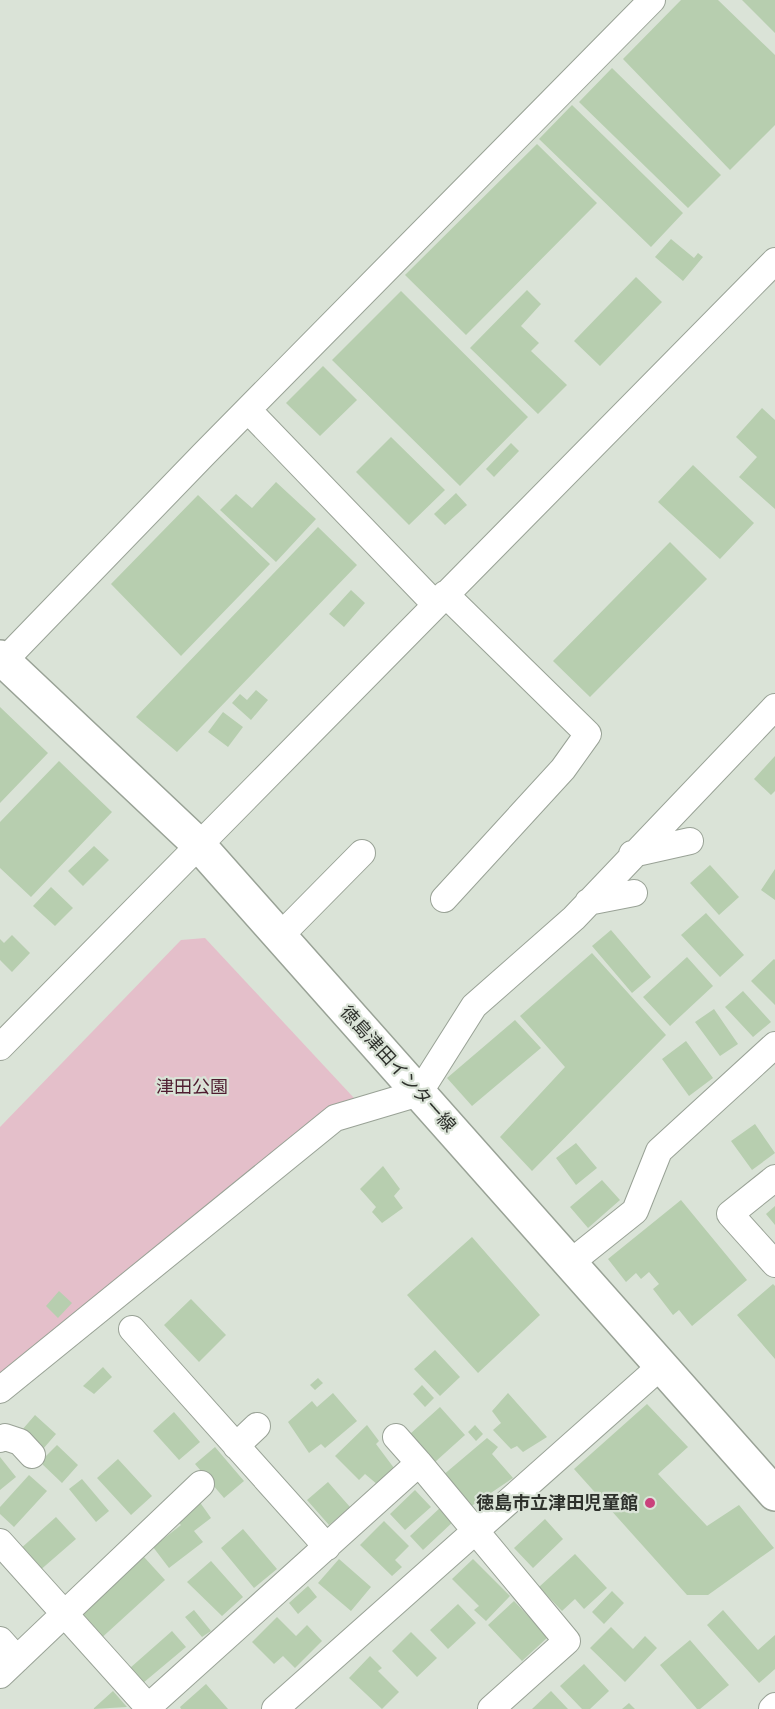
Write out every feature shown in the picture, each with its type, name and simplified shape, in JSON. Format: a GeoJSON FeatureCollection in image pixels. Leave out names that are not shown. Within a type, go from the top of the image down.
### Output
{"type":"FeatureCollection","features":[{"type":"Feature","properties":{"kind":"main road","name":"徳島津田インター線"},"geometry":{"type":"LineString","coordinates":[[1,661],[198,844],[775,1494]]}},
{"type":"Feature","properties":{"kind":"street"},"geometry":{"type":"LineString","coordinates":[[1,661],[652,0]]}},
{"type":"Feature","properties":{"kind":"street"},"geometry":{"type":"LineString","coordinates":[[0,1047],[775,261]]}},
{"type":"Feature","properties":{"kind":"street"},"geometry":{"type":"LineString","coordinates":[[249,411],[440,599],[588,734],[563,769],[444,898]]}},
{"type":"Feature","properties":{"kind":"street"},"geometry":{"type":"LineString","coordinates":[[0,1390],[335,1118],[419,1093],[474,1006],[588,902],[775,707]]}},
{"type":"Feature","properties":{"kind":"street"},"geometry":{"type":"LineString","coordinates":[[632,855],[690,841]]}},
{"type":"Feature","properties":{"kind":"street"},"geometry":{"type":"LineString","coordinates":[[280,936],[362,853]]}},
{"type":"Feature","properties":{"kind":"street"},"geometry":{"type":"LineString","coordinates":[[588,902],[634,893]]}},
{"type":"Feature","properties":{"kind":"street"},"geometry":{"type":"LineString","coordinates":[[570,1263],[635,1211],[659,1150],[775,1045]]}},
{"type":"Feature","properties":{"kind":"street"},"geometry":{"type":"LineString","coordinates":[[775,1178],[730,1214],[775,1264]]}},
{"type":"Feature","properties":{"kind":"street"},"geometry":{"type":"LineString","coordinates":[[132,1329],[327,1547]]}},
{"type":"Feature","properties":{"kind":"street"},"geometry":{"type":"LineString","coordinates":[[275,1709],[661,1366]]}},
{"type":"Feature","properties":{"kind":"street"},"geometry":{"type":"LineString","coordinates":[[236,1446],[257,1426]]}},
{"type":"Feature","properties":{"kind":"street"},"geometry":{"type":"LineString","coordinates":[[0,1439],[5,1437],[20,1442],[32,1455]]}},
{"type":"Feature","properties":{"kind":"street"},"geometry":{"type":"LineString","coordinates":[[396,1437],[477,1530],[567,1641],[491,1709]]}},
{"type":"Feature","properties":{"kind":"street"},"geometry":{"type":"LineString","coordinates":[[0,1542],[148,1708],[418,1463]]}},
{"type":"Feature","properties":{"kind":"street"},"geometry":{"type":"LineString","coordinates":[[0,1640],[9,1667],[201,1484]]}},
{"type":"Feature","properties":{"kind":"street"},"geometry":{"type":"LineString","coordinates":[[772,1709],[775,1706]]}},
{"type":"Feature","properties":{"kind":"green space","name":"津田公園"},"geometry":{"type":"Polygon","coordinates":[[[205,938],[354,1098],[0,1378],[0,1127],[181,940],[205,938]]]}},
{"type":"Feature","properties":{"kind":"building"},"geometry":{"type":"Polygon","coordinates":[[[681,0],[718,0],[775,55],[775,125],[730,170],[623,59],[681,0]]]}},
{"type":"Feature","properties":{"kind":"building"},"geometry":{"type":"Polygon","coordinates":[[[742,0],[775,0],[775,33],[742,0]]]}},
{"type":"Feature","properties":{"kind":"building"},"geometry":{"type":"Polygon","coordinates":[[[612,68],[721,175],[688,208],[579,102],[612,68]]]}},
{"type":"Feature","properties":{"kind":"building"},"geometry":{"type":"Polygon","coordinates":[[[572,105],[683,213],[651,247],[539,139],[572,105]]]}},
{"type":"Feature","properties":{"kind":"building"},"geometry":{"type":"Polygon","coordinates":[[[537,144],[597,203],[466,335],[405,275],[537,144]]]}},
{"type":"Feature","properties":{"kind":"building"},"geometry":{"type":"Polygon","coordinates":[[[671,239],[694,258],[698,253],[703,257],[683,281],[655,257],[671,239]]]}},
{"type":"Feature","properties":{"kind":"building"},"geometry":{"type":"Polygon","coordinates":[[[636,277],[662,302],[600,366],[574,341],[636,277]]]}},
{"type":"Feature","properties":{"kind":"building"},"geometry":{"type":"Polygon","coordinates":[[[527,290],[541,304],[521,326],[539,343],[531,351],[567,385],[538,414],[470,348],[527,290]]]}},
{"type":"Feature","properties":{"kind":"building"},"geometry":{"type":"Polygon","coordinates":[[[401,291],[528,417],[460,486],[332,360],[401,291]]]}},
{"type":"Feature","properties":{"kind":"building"},"geometry":{"type":"Polygon","coordinates":[[[323,366],[357,400],[320,436],[286,403],[323,366]]]}},
{"type":"Feature","properties":{"kind":"building"},"geometry":{"type":"Polygon","coordinates":[[[762,408],[775,420],[775,509],[739,477],[757,457],[736,437],[762,408]]]}},
{"type":"Feature","properties":{"kind":"building"},"geometry":{"type":"Polygon","coordinates":[[[391,437],[445,490],[409,525],[356,472],[391,437]]]}},
{"type":"Feature","properties":{"kind":"building"},"geometry":{"type":"Polygon","coordinates":[[[511,443],[519,451],[494,477],[486,469],[511,443]]]}},
{"type":"Feature","properties":{"kind":"building"},"geometry":{"type":"Polygon","coordinates":[[[693,465],[754,523],[720,559],[658,502],[693,465]]]}},
{"type":"Feature","properties":{"kind":"building"},"geometry":{"type":"Polygon","coordinates":[[[276,482],[316,519],[276,562],[220,510],[236,494],[252,508],[276,482]]]}},
{"type":"Feature","properties":{"kind":"building"},"geometry":{"type":"Polygon","coordinates":[[[456,493],[467,505],[445,525],[434,514],[456,493]]]}},
{"type":"Feature","properties":{"kind":"building"},"geometry":{"type":"Polygon","coordinates":[[[198,495],[270,564],[181,656],[111,584],[198,495]]]}},
{"type":"Feature","properties":{"kind":"building"},"geometry":{"type":"Polygon","coordinates":[[[318,527],[357,565],[177,752],[136,717],[318,527]]]}},
{"type":"Feature","properties":{"kind":"building"},"geometry":{"type":"Polygon","coordinates":[[[670,542],[707,579],[590,697],[553,661],[670,542]]]}},
{"type":"Feature","properties":{"kind":"building"},"geometry":{"type":"Polygon","coordinates":[[[351,590],[365,603],[344,627],[329,614],[351,590]]]}},
{"type":"Feature","properties":{"kind":"building"},"geometry":{"type":"Polygon","coordinates":[[[256,690],[268,700],[251,720],[232,703],[240,694],[247,700],[256,690]]]}},
{"type":"Feature","properties":{"kind":"building"},"geometry":{"type":"Polygon","coordinates":[[[0,707],[48,753],[0,803],[0,707]]]}},
{"type":"Feature","properties":{"kind":"building"},"geometry":{"type":"Polygon","coordinates":[[[223,712],[243,727],[228,747],[208,732],[223,712]]]}},
{"type":"Feature","properties":{"kind":"building"},"geometry":{"type":"Polygon","coordinates":[[[775,756],[775,791],[771,795],[754,779],[775,756]]]}},
{"type":"Feature","properties":{"kind":"building"},"geometry":{"type":"Polygon","coordinates":[[[59,761],[112,812],[31,897],[0,868],[0,822],[59,761]]]}},
{"type":"Feature","properties":{"kind":"building"},"geometry":{"type":"Polygon","coordinates":[[[94,846],[109,860],[83,886],[68,871],[94,846]]]}},
{"type":"Feature","properties":{"kind":"building"},"geometry":{"type":"Polygon","coordinates":[[[710,865],[739,897],[719,915],[690,883],[710,865]]]}},
{"type":"Feature","properties":{"kind":"building"},"geometry":{"type":"Polygon","coordinates":[[[775,869],[775,900],[761,890],[775,869]]]}},
{"type":"Feature","properties":{"kind":"building"},"geometry":{"type":"Polygon","coordinates":[[[51,887],[73,908],[55,926],[33,906],[51,887]]]}},
{"type":"Feature","properties":{"kind":"building"},"geometry":{"type":"Polygon","coordinates":[[[706,913],[744,955],[720,977],[681,935],[706,913]]]}},
{"type":"Feature","properties":{"kind":"building"},"geometry":{"type":"Polygon","coordinates":[[[611,930],[651,977],[632,993],[592,946],[611,930]]]}},
{"type":"Feature","properties":{"kind":"building"},"geometry":{"type":"Polygon","coordinates":[[[12,935],[30,953],[12,972],[0,960],[0,939],[4,943],[12,935]]]}},
{"type":"Feature","properties":{"kind":"building"},"geometry":{"type":"Polygon","coordinates":[[[592,953],[666,1035],[532,1171],[500,1137],[565,1067],[520,1016],[592,953]]]}},
{"type":"Feature","properties":{"kind":"building"},"geometry":{"type":"Polygon","coordinates":[[[687,957],[713,986],[670,1026],[643,997],[687,957]]]}},
{"type":"Feature","properties":{"kind":"building"},"geometry":{"type":"Polygon","coordinates":[[[775,960],[775,1005],[751,981],[775,960]]]}},
{"type":"Feature","properties":{"kind":"building"},"geometry":{"type":"Polygon","coordinates":[[[743,991],[771,1022],[753,1037],[725,1007],[743,991]]]}},
{"type":"Feature","properties":{"kind":"building"},"geometry":{"type":"Polygon","coordinates":[[[714,1009],[738,1044],[720,1056],[695,1022],[714,1009]]]}},
{"type":"Feature","properties":{"kind":"building"},"geometry":{"type":"Polygon","coordinates":[[[515,1020],[541,1048],[472,1106],[447,1078],[515,1020]]]}},
{"type":"Feature","properties":{"kind":"building"},"geometry":{"type":"Polygon","coordinates":[[[686,1041],[713,1078],[689,1096],[662,1059],[686,1041]]]}},
{"type":"Feature","properties":{"kind":"building"},"geometry":{"type":"Polygon","coordinates":[[[755,1124],[775,1153],[752,1170],[731,1141],[755,1124]]]}},
{"type":"Feature","properties":{"kind":"building"},"geometry":{"type":"Polygon","coordinates":[[[576,1143],[597,1168],[576,1185],[556,1158],[576,1143]]]}},
{"type":"Feature","properties":{"kind":"building"},"geometry":{"type":"Polygon","coordinates":[[[383,1166],[400,1189],[394,1196],[403,1208],[382,1223],[372,1212],[376,1207],[360,1189],[383,1166]]]}},
{"type":"Feature","properties":{"kind":"building"},"geometry":{"type":"Polygon","coordinates":[[[602,1180],[620,1200],[588,1228],[570,1207],[602,1180]]]}},
{"type":"Feature","properties":{"kind":"building"},"geometry":{"type":"Polygon","coordinates":[[[681,1200],[747,1280],[692,1326],[679,1310],[673,1315],[653,1289],[659,1284],[649,1272],[641,1279],[636,1273],[626,1282],[608,1259],[681,1200]]]}},
{"type":"Feature","properties":{"kind":"building"},"geometry":{"type":"Polygon","coordinates":[[[775,1206],[775,1225],[766,1214],[775,1206]]]}},
{"type":"Feature","properties":{"kind":"building"},"geometry":{"type":"Polygon","coordinates":[[[472,1237],[540,1315],[478,1373],[407,1295],[472,1237]]]}},
{"type":"Feature","properties":{"kind":"building"},"geometry":{"type":"Polygon","coordinates":[[[773,1284],[775,1286],[775,1359],[737,1315],[773,1284]]]}},
{"type":"Feature","properties":{"kind":"building"},"geometry":{"type":"Polygon","coordinates":[[[59,1291],[72,1303],[58,1318],[46,1306],[59,1291]]]}},
{"type":"Feature","properties":{"kind":"building"},"geometry":{"type":"Polygon","coordinates":[[[191,1299],[226,1335],[199,1362],[164,1325],[191,1299]]]}},
{"type":"Feature","properties":{"kind":"building"},"geometry":{"type":"Polygon","coordinates":[[[435,1350],[460,1377],[440,1396],[414,1369],[435,1350]]]}},
{"type":"Feature","properties":{"kind":"building"},"geometry":{"type":"Polygon","coordinates":[[[103,1367],[112,1377],[94,1394],[83,1386],[103,1367]]]}},
{"type":"Feature","properties":{"kind":"building"},"geometry":{"type":"Polygon","coordinates":[[[318,1378],[323,1383],[315,1390],[310,1385],[318,1378]]]}},
{"type":"Feature","properties":{"kind":"building"},"geometry":{"type":"Polygon","coordinates":[[[422,1385],[434,1398],[425,1407],[413,1394],[422,1385]]]}},
{"type":"Feature","properties":{"kind":"building"},"geometry":{"type":"Polygon","coordinates":[[[333,1393],[357,1421],[325,1448],[321,1444],[309,1453],[288,1422],[312,1401],[317,1407],[333,1393]]]}},
{"type":"Feature","properties":{"kind":"building"},"geometry":{"type":"Polygon","coordinates":[[[508,1393],[547,1437],[523,1452],[517,1446],[511,1449],[493,1430],[501,1423],[492,1411],[508,1393]]]}},
{"type":"Feature","properties":{"kind":"building"},"geometry":{"type":"Polygon","coordinates":[[[647,1404],[688,1447],[658,1474],[707,1526],[739,1505],[774,1548],[708,1595],[687,1595],[574,1469],[647,1404]]]}},
{"type":"Feature","properties":{"kind":"building"},"geometry":{"type":"Polygon","coordinates":[[[440,1407],[465,1435],[435,1462],[410,1434],[440,1407]]]}},
{"type":"Feature","properties":{"kind":"building"},"geometry":{"type":"Polygon","coordinates":[[[174,1412],[200,1442],[179,1460],[153,1431],[174,1412]]]}},
{"type":"Feature","properties":{"kind":"building"},"geometry":{"type":"Polygon","coordinates":[[[35,1415],[56,1434],[43,1449],[22,1430],[35,1415]]]}},
{"type":"Feature","properties":{"kind":"building"},"geometry":{"type":"Polygon","coordinates":[[[367,1425],[379,1441],[376,1444],[394,1468],[378,1485],[365,1474],[359,1480],[335,1456],[367,1425]]]}},
{"type":"Feature","properties":{"kind":"building"},"geometry":{"type":"Polygon","coordinates":[[[475,1425],[483,1434],[476,1441],[468,1432],[475,1425]]]}},
{"type":"Feature","properties":{"kind":"building"},"geometry":{"type":"Polygon","coordinates":[[[487,1438],[498,1447],[492,1454],[513,1478],[470,1507],[442,1476],[487,1438]]]}},
{"type":"Feature","properties":{"kind":"building"},"geometry":{"type":"Polygon","coordinates":[[[57,1445],[78,1465],[62,1483],[40,1462],[57,1445]]]}},
{"type":"Feature","properties":{"kind":"building"},"geometry":{"type":"Polygon","coordinates":[[[215,1447],[244,1481],[224,1498],[195,1464],[215,1447]]]}},
{"type":"Feature","properties":{"kind":"building"},"geometry":{"type":"Polygon","coordinates":[[[0,1457],[16,1477],[0,1490],[0,1457]]]}},
{"type":"Feature","properties":{"kind":"building"},"geometry":{"type":"Polygon","coordinates":[[[118,1459],[152,1496],[131,1515],[97,1478],[118,1459]]]}},
{"type":"Feature","properties":{"kind":"building"},"geometry":{"type":"Polygon","coordinates":[[[29,1475],[47,1491],[14,1527],[0,1514],[0,1507],[29,1475]]]}},
{"type":"Feature","properties":{"kind":"building"},"geometry":{"type":"Polygon","coordinates":[[[82,1479],[109,1511],[96,1522],[69,1489],[82,1479]]]}},
{"type":"Feature","properties":{"kind":"building"},"geometry":{"type":"Polygon","coordinates":[[[328,1482],[350,1507],[329,1525],[307,1500],[328,1482]]]}},
{"type":"Feature","properties":{"kind":"building"},"geometry":{"type":"Polygon","coordinates":[[[415,1490],[431,1507],[405,1530],[390,1514],[415,1490]]]}},
{"type":"Feature","properties":{"kind":"building"},"geometry":{"type":"Polygon","coordinates":[[[199,1501],[211,1518],[194,1531],[203,1542],[169,1568],[153,1547],[181,1525],[175,1519],[199,1501]]]}},
{"type":"Feature","properties":{"kind":"building"},"geometry":{"type":"Polygon","coordinates":[[[442,1506],[455,1520],[423,1550],[410,1536],[442,1506]]]}},
{"type":"Feature","properties":{"kind":"building"},"geometry":{"type":"Polygon","coordinates":[[[56,1517],[76,1539],[38,1572],[19,1550],[56,1517]]]}},
{"type":"Feature","properties":{"kind":"building"},"geometry":{"type":"Polygon","coordinates":[[[545,1519],[563,1539],[533,1568],[514,1548],[545,1519]]]}},
{"type":"Feature","properties":{"kind":"building"},"geometry":{"type":"Polygon","coordinates":[[[384,1521],[409,1546],[395,1560],[402,1567],[392,1576],[360,1545],[384,1521]]]}},
{"type":"Feature","properties":{"kind":"building"},"geometry":{"type":"Polygon","coordinates":[[[243,1529],[277,1569],[254,1588],[221,1548],[243,1529]]]}},
{"type":"Feature","properties":{"kind":"building"},"geometry":{"type":"Polygon","coordinates":[[[575,1554],[607,1588],[584,1609],[575,1599],[562,1611],[539,1587],[575,1554]]]}},
{"type":"Feature","properties":{"kind":"building"},"geometry":{"type":"Polygon","coordinates":[[[144,1557],[165,1580],[97,1642],[75,1619],[144,1557]]]}},
{"type":"Feature","properties":{"kind":"building"},"geometry":{"type":"Polygon","coordinates":[[[339,1559],[371,1587],[351,1611],[318,1583],[339,1559]]]}},
{"type":"Feature","properties":{"kind":"building"},"geometry":{"type":"Polygon","coordinates":[[[473,1559],[510,1596],[486,1621],[474,1610],[479,1606],[452,1579],[473,1559]]]}},
{"type":"Feature","properties":{"kind":"building"},"geometry":{"type":"Polygon","coordinates":[[[211,1561],[243,1597],[222,1616],[187,1582],[211,1561]]]}},
{"type":"Feature","properties":{"kind":"building"},"geometry":{"type":"Polygon","coordinates":[[[308,1586],[317,1597],[298,1614],[289,1603],[308,1586]]]}},
{"type":"Feature","properties":{"kind":"building"},"geometry":{"type":"Polygon","coordinates":[[[612,1591],[624,1603],[604,1624],[592,1612],[612,1591]]]}},
{"type":"Feature","properties":{"kind":"building"},"geometry":{"type":"Polygon","coordinates":[[[514,1601],[548,1637],[522,1661],[488,1625],[514,1601]]]}},
{"type":"Feature","properties":{"kind":"building"},"geometry":{"type":"Polygon","coordinates":[[[458,1604],[476,1623],[448,1649],[430,1630],[458,1604]]]}},
{"type":"Feature","properties":{"kind":"building"},"geometry":{"type":"Polygon","coordinates":[[[194,1610],[211,1631],[202,1637],[185,1617],[194,1610]]]}},
{"type":"Feature","properties":{"kind":"building"},"geometry":{"type":"Polygon","coordinates":[[[723,1610],[758,1650],[775,1635],[775,1669],[759,1683],[707,1625],[723,1610]]]}},
{"type":"Feature","properties":{"kind":"building"},"geometry":{"type":"Polygon","coordinates":[[[277,1617],[296,1636],[307,1625],[322,1641],[295,1668],[283,1656],[274,1664],[252,1642],[277,1617]]]}},
{"type":"Feature","properties":{"kind":"building"},"geometry":{"type":"Polygon","coordinates":[[[611,1627],[633,1649],[645,1636],[657,1648],[625,1682],[590,1648],[611,1627]]]}},
{"type":"Feature","properties":{"kind":"building"},"geometry":{"type":"Polygon","coordinates":[[[172,1631],[186,1647],[143,1683],[130,1668],[172,1631]]]}},
{"type":"Feature","properties":{"kind":"building"},"geometry":{"type":"Polygon","coordinates":[[[411,1632],[437,1658],[417,1677],[392,1651],[411,1632]]]}},
{"type":"Feature","properties":{"kind":"building"},"geometry":{"type":"Polygon","coordinates":[[[690,1640],[729,1685],[700,1709],[697,1709],[660,1665],[690,1640]]]}},
{"type":"Feature","properties":{"kind":"building"},"geometry":{"type":"Polygon","coordinates":[[[370,1656],[382,1668],[378,1671],[399,1692],[382,1709],[349,1678],[370,1656]]]}},
{"type":"Feature","properties":{"kind":"building"},"geometry":{"type":"Polygon","coordinates":[[[584,1664],[609,1691],[590,1709],[582,1709],[560,1686],[584,1664]]]}},
{"type":"Feature","properties":{"kind":"building"},"geometry":{"type":"Polygon","coordinates":[[[206,1684],[228,1709],[181,1709],[180,1707],[206,1684]]]}},
{"type":"Feature","properties":{"kind":"building"},"geometry":{"type":"Polygon","coordinates":[[[113,1691],[127,1707],[93,1709],[113,1691]]]}},
{"type":"Feature","properties":{"kind":"building"},"geometry":{"type":"Polygon","coordinates":[[[551,1691],[568,1709],[532,1709],[551,1691]]]}},
{"type":"Feature","properties":{"kind":"building"},"geometry":{"type":"Polygon","coordinates":[[[629,1703],[635,1709],[622,1709],[629,1703]]]}},
{"type":"Feature","properties":{"kind":"place","name":"徳島市立津田児童館"},"geometry":{"type":"Point","coordinates":[650,1503]}}]}
